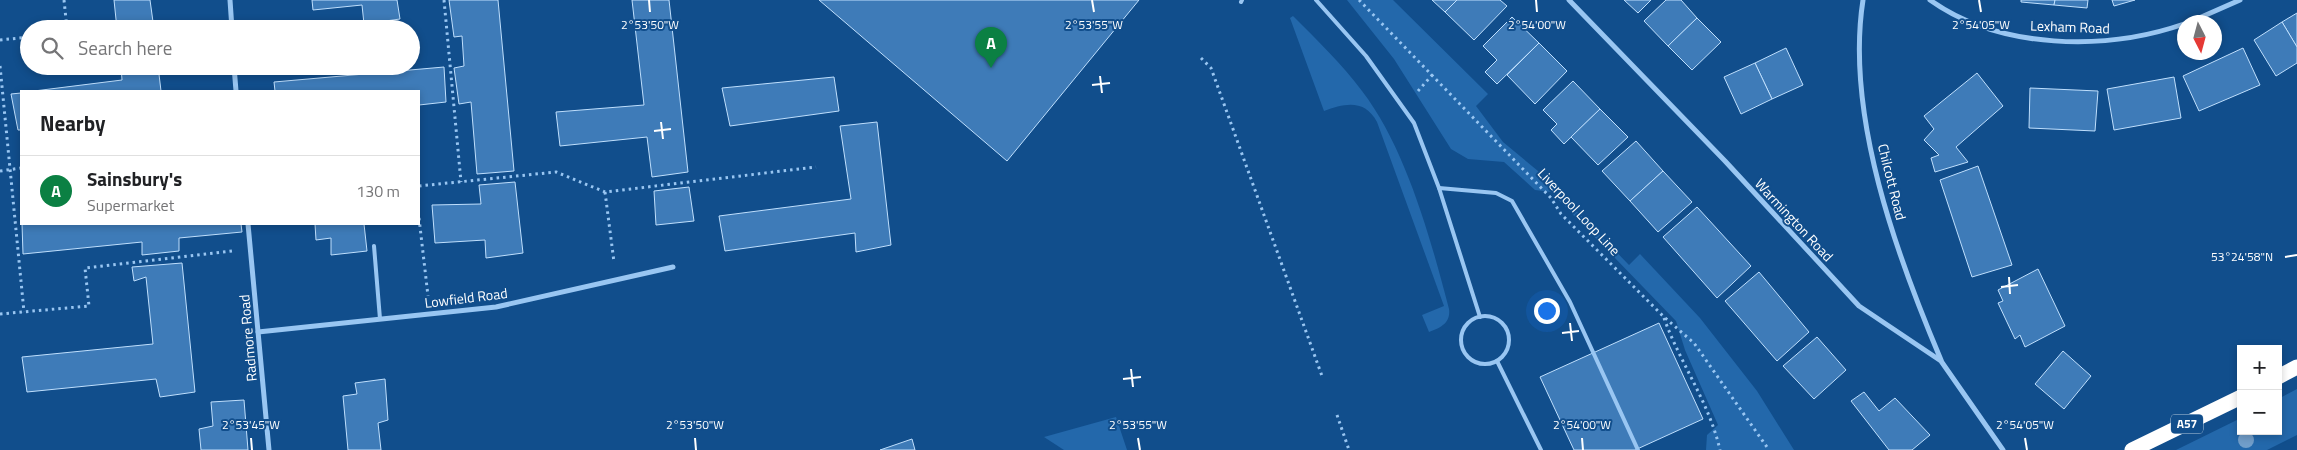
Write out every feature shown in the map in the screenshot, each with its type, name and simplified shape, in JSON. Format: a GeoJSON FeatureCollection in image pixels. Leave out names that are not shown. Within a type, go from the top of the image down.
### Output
{"type":"FeatureCollection","features":[{"type":"Feature","properties":{"kind":"highway"},"geometry":{"type":"LineString","coordinates":[[2282,375],[2297,367]]}},
{"type":"Feature","properties":{"kind":"highway","name":"A57"},"geometry":{"type":"LineString","coordinates":[[2132,450],[2237,399]]}},
{"type":"Feature","properties":{"kind":"street"},"geometry":{"type":"LineString","coordinates":[[230,0],[231,20]]}},
{"type":"Feature","properties":{"kind":"street","name":"Warmington Road"},"geometry":{"type":"LineString","coordinates":[[1568,0],[1725,161],[1859,306],[1941,361],[2003,450]]}},
{"type":"Feature","properties":{"kind":"street","name":"Chilcott Road"},"geometry":{"type":"LineString","coordinates":[[1863,0],[1860,59],[1865,118],[1876,175],[1910,288],[1941,361]]}},
{"type":"Feature","properties":{"kind":"street","name":"Lexham Road"},"geometry":{"type":"LineString","coordinates":[[1930,0],[1964,19],[2004,33],[2045,39],[2117,40],[2160,32],[2177,26]]}},
{"type":"Feature","properties":{"kind":"street"},"geometry":{"type":"LineString","coordinates":[[2206,15],[2240,0]]}},
{"type":"Feature","properties":{"kind":"street"},"geometry":{"type":"LineString","coordinates":[[235,75],[236,90]]}},
{"type":"Feature","properties":{"kind":"street","name":"Radmore Road"},"geometry":{"type":"LineString","coordinates":[[248,225],[269,450]]}},
{"type":"Feature","properties":{"kind":"street","name":"Lowfield Road"},"geometry":{"type":"LineString","coordinates":[[258,332],[496,307],[673,267]]}},
{"type":"Feature","properties":{"kind":"lane"},"geometry":{"type":"LineString","coordinates":[[1316,0],[1366,56],[1414,123],[1439,188],[1480,317]]}},
{"type":"Feature","properties":{"kind":"lane"},"geometry":{"type":"LineString","coordinates":[[1439,188],[1496,193],[1512,201],[1570,302],[1638,450]]}},
{"type":"Feature","properties":{"kind":"lane"},"geometry":{"type":"LineString","coordinates":[[374,246],[380,319]]}},
{"type":"Feature","properties":{"kind":"lane"},"geometry":{"type":"LineString","coordinates":[[1480,317],[1495,318],[1506,328],[1509,342],[1507,350],[1497,361],[1490,363],[1476,362],[1469,357],[1462,345],[1461,337],[1467,324],[1480,317]]}},
{"type":"Feature","properties":{"kind":"lane"},"geometry":{"type":"LineString","coordinates":[[1497,361],[1541,450]]}},
{"type":"Feature","properties":{"kind":"path"},"geometry":{"type":"LineString","coordinates":[[64,0],[66,20]]}},
{"type":"Feature","properties":{"kind":"path"},"geometry":{"type":"LineString","coordinates":[[444,0],[461,182]]}},
{"type":"Feature","properties":{"kind":"path","name":"Liverpool Loop Line"},"geometry":{"type":"LineString","coordinates":[[1359,0],[1433,74],[1551,198],[1562,214],[1664,317],[1694,343],[1769,450]]}},
{"type":"Feature","properties":{"kind":"path"},"geometry":{"type":"LineString","coordinates":[[0,40],[20,38]]}},
{"type":"Feature","properties":{"kind":"path"},"geometry":{"type":"LineString","coordinates":[[1202,58],[1212,68],[1322,376]]}},
{"type":"Feature","properties":{"kind":"path"},"geometry":{"type":"LineString","coordinates":[[0,66],[24,312]]}},
{"type":"Feature","properties":{"kind":"path"},"geometry":{"type":"LineString","coordinates":[[1418,91],[1433,74]]}},
{"type":"Feature","properties":{"kind":"path"},"geometry":{"type":"LineString","coordinates":[[420,186],[556,172],[605,192],[816,167]]}},
{"type":"Feature","properties":{"kind":"path"},"geometry":{"type":"LineString","coordinates":[[0,171],[20,168]]}},
{"type":"Feature","properties":{"kind":"path"},"geometry":{"type":"LineString","coordinates":[[605,192],[617,280]]}},
{"type":"Feature","properties":{"kind":"path"},"geometry":{"type":"LineString","coordinates":[[420,225],[430,314]]}},
{"type":"Feature","properties":{"kind":"path"},"geometry":{"type":"LineString","coordinates":[[0,314],[89,306],[85,268],[250,249]]}},
{"type":"Feature","properties":{"kind":"path"},"geometry":{"type":"LineString","coordinates":[[1664,317],[1674,347],[1706,406],[1720,450]]}},
{"type":"Feature","properties":{"kind":"path"},"geometry":{"type":"LineString","coordinates":[[1337,415],[1349,450]]}},
{"type":"Feature","properties":{"kind":"shaded area"},"geometry":{"type":"Polygon","coordinates":[[[1347,0],[1393,0],[1488,94],[1476,106],[1503,142],[1538,171],[1629,265],[1640,254],[1700,318],[1757,391],[1794,450],[1706,450],[1707,435],[1718,425],[1685,350],[1676,321],[1551,192],[1535,190],[1504,162],[1468,159],[1451,149],[1394,59],[1347,0]]]}},
{"type":"Feature","properties":{"kind":"shaded area"},"geometry":{"type":"Polygon","coordinates":[[[1293,16],[1329,52],[1354,81],[1378,114],[1392,139],[1425,225],[1449,309],[1448,318],[1437,329],[1429,332],[1422,315],[1444,306],[1377,122],[1367,109],[1360,106],[1339,106],[1324,111],[1290,18],[1293,16]]]}},
{"type":"Feature","properties":{"kind":"shaded area"},"geometry":{"type":"Polygon","coordinates":[[[2297,389],[2297,435],[2267,450],[2176,450],[2237,420],[2237,435],[2282,435],[2282,397],[2297,389]]]}},
{"type":"Feature","properties":{"kind":"shaded area"},"geometry":{"type":"Polygon","coordinates":[[[1116,417],[1127,450],[1064,450],[1044,437],[1116,417]]]}},
{"type":"Feature","properties":{"kind":"building"},"geometry":{"type":"Polygon","coordinates":[[[114,0],[150,0],[153,20],[116,20],[114,0]]]}},
{"type":"Feature","properties":{"kind":"building"},"geometry":{"type":"Polygon","coordinates":[[[312,0],[397,0],[400,19],[364,20],[362,5],[313,10],[312,0]]]}},
{"type":"Feature","properties":{"kind":"building"},"geometry":{"type":"Polygon","coordinates":[[[449,0],[498,0],[514,171],[477,174],[471,102],[459,104],[454,68],[464,66],[462,36],[454,37],[449,0]]]}},
{"type":"Feature","properties":{"kind":"building"},"geometry":{"type":"Polygon","coordinates":[[[632,0],[669,0],[688,172],[652,177],[647,137],[560,146],[556,112],[644,105],[632,0]]]}},
{"type":"Feature","properties":{"kind":"building"},"geometry":{"type":"Polygon","coordinates":[[[819,0],[1139,0],[1007,161],[819,0]]]}},
{"type":"Feature","properties":{"kind":"building"},"geometry":{"type":"Polygon","coordinates":[[[1432,0],[1457,0],[1445,12],[1432,0]]]}},
{"type":"Feature","properties":{"kind":"building"},"geometry":{"type":"Polygon","coordinates":[[[1457,0],[1500,0],[1507,6],[1474,40],[1445,12],[1457,0]]]}},
{"type":"Feature","properties":{"kind":"building"},"geometry":{"type":"Polygon","coordinates":[[[1624,0],[1651,0],[1638,13],[1624,0]]]}},
{"type":"Feature","properties":{"kind":"building"},"geometry":{"type":"Polygon","coordinates":[[[1666,0],[1681,0],[1697,18],[1668,46],[1644,21],[1666,0]]]}},
{"type":"Feature","properties":{"kind":"building"},"geometry":{"type":"Polygon","coordinates":[[[2021,0],[2055,0],[2054,5],[2021,2],[2021,0]]]}},
{"type":"Feature","properties":{"kind":"building"},"geometry":{"type":"Polygon","coordinates":[[[2055,0],[2088,0],[2087,8],[2054,5],[2055,0]]]}},
{"type":"Feature","properties":{"kind":"building"},"geometry":{"type":"Polygon","coordinates":[[[2112,0],[2135,0],[2114,6],[2112,0]]]}},
{"type":"Feature","properties":{"kind":"building"},"geometry":{"type":"Polygon","coordinates":[[[2297,13],[2297,47],[2282,22],[2297,13]]]}},
{"type":"Feature","properties":{"kind":"building"},"geometry":{"type":"Polygon","coordinates":[[[1512,17],[1539,43],[1497,84],[1485,72],[1497,60],[1483,46],[1512,17]]]}},
{"type":"Feature","properties":{"kind":"building"},"geometry":{"type":"Polygon","coordinates":[[[1697,18],[1721,42],[1692,70],[1668,46],[1697,18]]]}},
{"type":"Feature","properties":{"kind":"building"},"geometry":{"type":"Polygon","coordinates":[[[2282,22],[2297,47],[2297,63],[2276,76],[2254,40],[2282,22]]]}},
{"type":"Feature","properties":{"kind":"building"},"geometry":{"type":"Polygon","coordinates":[[[1539,43],[1567,71],[1535,104],[1507,75],[1539,43]]]}},
{"type":"Feature","properties":{"kind":"building"},"geometry":{"type":"Polygon","coordinates":[[[1786,48],[1803,85],[1772,99],[1755,63],[1786,48]]]}},
{"type":"Feature","properties":{"kind":"building"},"geometry":{"type":"Polygon","coordinates":[[[2243,48],[2260,85],[2199,111],[2183,76],[2217,60],[2222,60],[2222,58],[2243,48]]]}},
{"type":"Feature","properties":{"kind":"building"},"geometry":{"type":"Polygon","coordinates":[[[1755,63],[1772,99],[1741,114],[1724,77],[1755,63]]]}},
{"type":"Feature","properties":{"kind":"building"},"geometry":{"type":"Polygon","coordinates":[[[444,67],[446,102],[420,105],[420,90],[275,90],[274,82],[353,75],[420,75],[420,69],[444,67]]]}},
{"type":"Feature","properties":{"kind":"building"},"geometry":{"type":"Polygon","coordinates":[[[1977,73],[2003,106],[1956,147],[1968,162],[1935,172],[1931,158],[1939,155],[1924,140],[1934,129],[1924,116],[1977,73]]]}},
{"type":"Feature","properties":{"kind":"building"},"geometry":{"type":"Polygon","coordinates":[[[122,75],[159,75],[161,90],[42,90],[122,80],[122,75]]]}},
{"type":"Feature","properties":{"kind":"building"},"geometry":{"type":"Polygon","coordinates":[[[834,77],[839,111],[730,126],[722,88],[834,77]]]}},
{"type":"Feature","properties":{"kind":"building"},"geometry":{"type":"Polygon","coordinates":[[[2174,77],[2181,118],[2114,130],[2107,89],[2174,77]]]}},
{"type":"Feature","properties":{"kind":"building"},"geometry":{"type":"Polygon","coordinates":[[[1573,81],[1600,109],[1564,144],[1551,130],[1557,124],[1543,110],[1573,81]]]}},
{"type":"Feature","properties":{"kind":"building"},"geometry":{"type":"Polygon","coordinates":[[[2030,88],[2098,91],[2095,131],[2029,128],[2030,88]]]}},
{"type":"Feature","properties":{"kind":"building"},"geometry":{"type":"Polygon","coordinates":[[[20,93],[20,130],[18,130],[11,94],[20,93]]]}},
{"type":"Feature","properties":{"kind":"building"},"geometry":{"type":"Polygon","coordinates":[[[1600,109],[1628,137],[1598,165],[1571,137],[1600,109]]]}},
{"type":"Feature","properties":{"kind":"building"},"geometry":{"type":"Polygon","coordinates":[[[877,122],[891,245],[856,252],[855,233],[725,251],[719,216],[851,199],[840,126],[877,122]]]}},
{"type":"Feature","properties":{"kind":"building"},"geometry":{"type":"Polygon","coordinates":[[[1636,141],[1663,171],[1630,201],[1602,171],[1636,141]]]}},
{"type":"Feature","properties":{"kind":"building"},"geometry":{"type":"Polygon","coordinates":[[[1978,166],[2012,265],[1972,277],[1940,180],[1978,166]]]}},
{"type":"Feature","properties":{"kind":"building"},"geometry":{"type":"Polygon","coordinates":[[[1663,171],[1692,202],[1658,232],[1630,201],[1663,171]]]}},
{"type":"Feature","properties":{"kind":"building"},"geometry":{"type":"Polygon","coordinates":[[[515,182],[523,253],[486,258],[485,240],[435,243],[432,205],[481,204],[479,185],[515,182]]]}},
{"type":"Feature","properties":{"kind":"building"},"geometry":{"type":"Polygon","coordinates":[[[689,187],[694,221],[656,225],[654,191],[689,187]]]}},
{"type":"Feature","properties":{"kind":"building"},"geometry":{"type":"Polygon","coordinates":[[[1697,207],[1751,266],[1717,298],[1663,237],[1697,207]]]}},
{"type":"Feature","properties":{"kind":"building"},"geometry":{"type":"Polygon","coordinates":[[[22,225],[241,225],[242,232],[179,238],[179,251],[142,255],[142,242],[23,254],[22,225]]]}},
{"type":"Feature","properties":{"kind":"building"},"geometry":{"type":"Polygon","coordinates":[[[315,225],[364,225],[367,251],[331,255],[331,238],[316,240],[315,225]]]}},
{"type":"Feature","properties":{"kind":"building"},"geometry":{"type":"Polygon","coordinates":[[[182,263],[195,392],[160,397],[156,379],[27,392],[22,357],[153,344],[146,277],[134,281],[132,267],[182,263]]]}},
{"type":"Feature","properties":{"kind":"building"},"geometry":{"type":"Polygon","coordinates":[[[2038,269],[2065,326],[2025,347],[2020,335],[2015,339],[1998,303],[2003,301],[1998,290],[2038,269]]]}},
{"type":"Feature","properties":{"kind":"building"},"geometry":{"type":"Polygon","coordinates":[[[1759,272],[1809,332],[1777,361],[1725,301],[1759,272]]]}},
{"type":"Feature","properties":{"kind":"building"},"geometry":{"type":"Polygon","coordinates":[[[1659,323],[1703,419],[1635,450],[1574,450],[1540,377],[1659,323]]]}},
{"type":"Feature","properties":{"kind":"building"},"geometry":{"type":"Polygon","coordinates":[[[1817,337],[1846,370],[1814,399],[1783,366],[1817,337]]]}},
{"type":"Feature","properties":{"kind":"building"},"geometry":{"type":"Polygon","coordinates":[[[2063,351],[2091,376],[2064,409],[2035,384],[2063,351]]]}},
{"type":"Feature","properties":{"kind":"building"},"geometry":{"type":"Polygon","coordinates":[[[385,379],[388,420],[378,423],[381,450],[348,450],[343,396],[357,394],[355,383],[385,379]]]}},
{"type":"Feature","properties":{"kind":"building"},"geometry":{"type":"Polygon","coordinates":[[[1864,392],[1879,411],[1895,398],[1930,435],[1912,450],[1889,450],[1851,401],[1864,392]]]}},
{"type":"Feature","properties":{"kind":"building"},"geometry":{"type":"Polygon","coordinates":[[[244,400],[248,450],[201,450],[199,429],[213,426],[211,402],[244,400]]]}},
{"type":"Feature","properties":{"kind":"building"},"geometry":{"type":"Polygon","coordinates":[[[912,439],[915,450],[880,450],[912,439]]]}},
{"type":"Feature","properties":{"kind":"place","name":"Sainsbury's"},"geometry":{"type":"Point","coordinates":[991,68]}}]}
